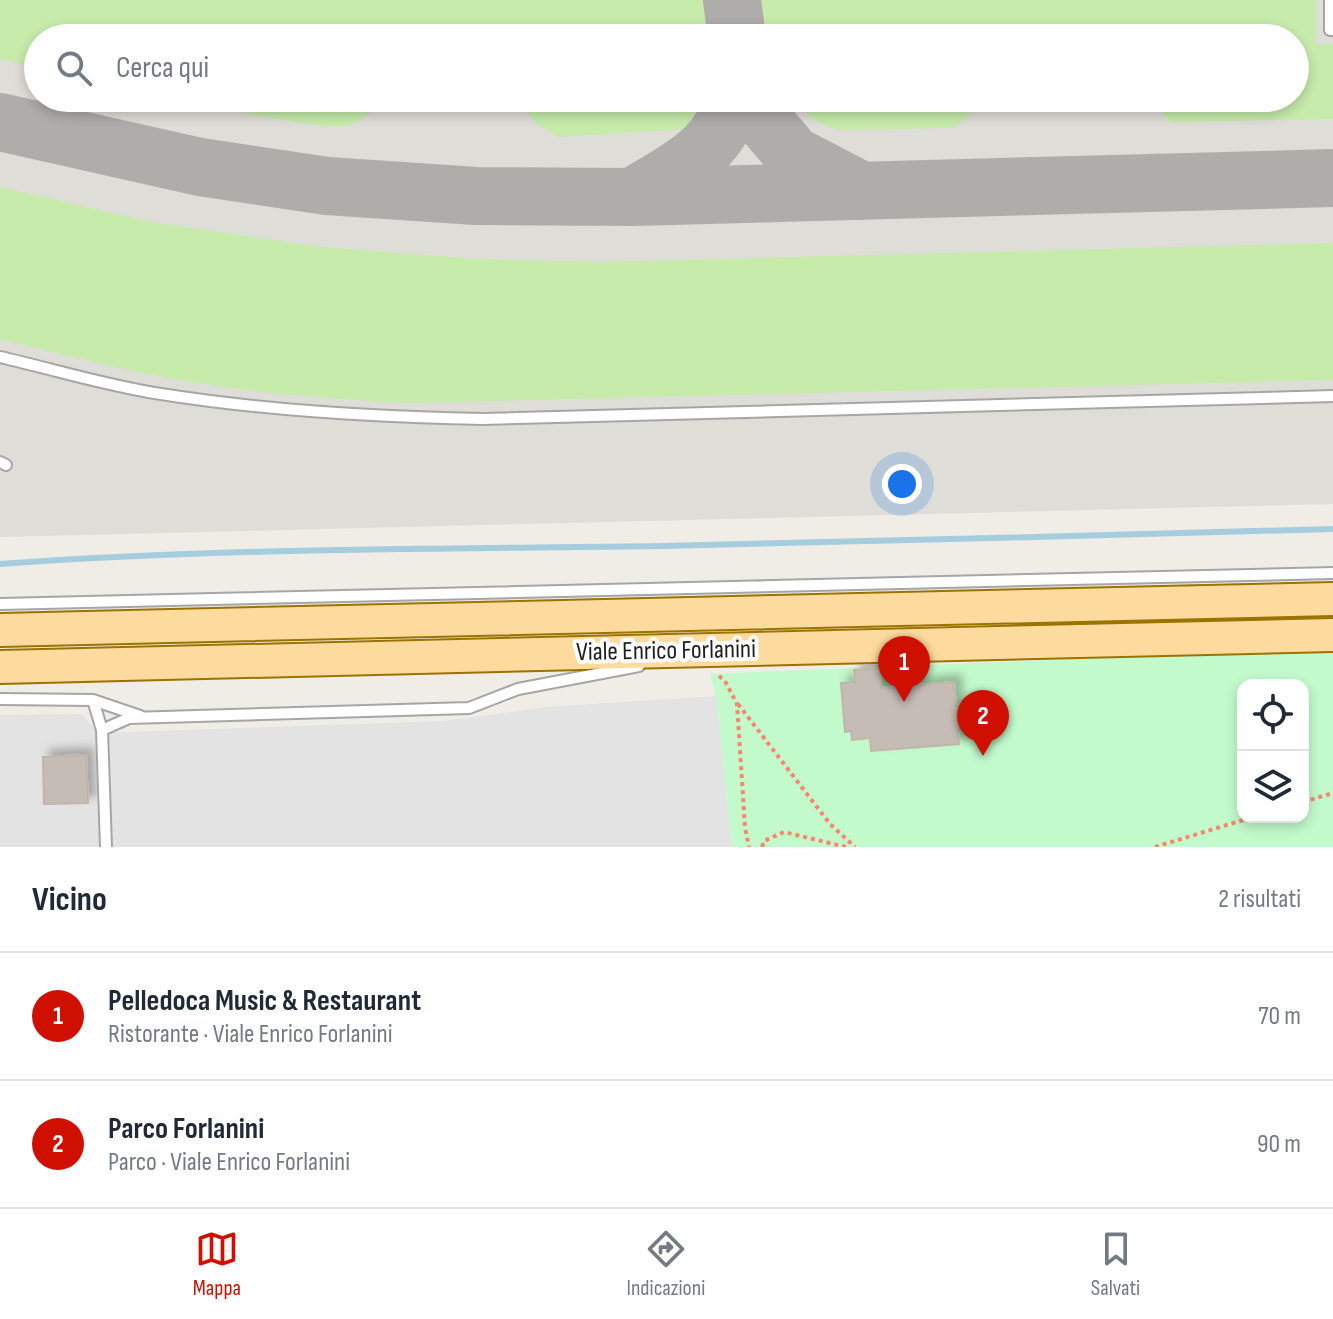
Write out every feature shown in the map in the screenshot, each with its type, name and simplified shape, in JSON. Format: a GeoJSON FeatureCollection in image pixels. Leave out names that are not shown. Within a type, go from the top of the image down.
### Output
{"type":"FeatureCollection","features":[{"type":"Feature","properties":{"kind":"main road","name":"Viale Enrico Forlanini"},"geometry":{"type":"LineString","coordinates":[[0,630],[1333,599]]}},
{"type":"Feature","properties":{"kind":"main road","name":"Viale Enrico Forlanini"},"geometry":{"type":"LineString","coordinates":[[0,667],[708,660],[1333,635]]}},
{"type":"Feature","properties":{"kind":"lane"},"geometry":{"type":"LineString","coordinates":[[1330,0],[1330,30],[1333,30]]}},
{"type":"Feature","properties":{"kind":"lane"},"geometry":{"type":"LineString","coordinates":[[0,357],[157,394],[392,417],[483,419],[1333,396]]}},
{"type":"Feature","properties":{"kind":"lane"},"geometry":{"type":"LineString","coordinates":[[0,604],[1333,573]]}},
{"type":"Feature","properties":{"kind":"lane"},"geometry":{"type":"LineString","coordinates":[[102,730],[129,718],[469,708],[518,689],[708,660]]}},
{"type":"Feature","properties":{"kind":"lane"},"geometry":{"type":"LineString","coordinates":[[0,699],[93,700],[146,718]]}},
{"type":"Feature","properties":{"kind":"lane"},"geometry":{"type":"LineString","coordinates":[[93,700],[102,730],[106,847]]}},
{"type":"Feature","properties":{"kind":"path"},"geometry":{"type":"LineString","coordinates":[[708,660],[725,681],[737,704],[830,824],[855,847]]}},
{"type":"Feature","properties":{"kind":"path"},"geometry":{"type":"LineString","coordinates":[[737,704],[749,847]]}},
{"type":"Feature","properties":{"kind":"path"},"geometry":{"type":"LineString","coordinates":[[1309,800],[1333,793]]}},
{"type":"Feature","properties":{"kind":"path"},"geometry":{"type":"LineString","coordinates":[[1155,847],[1237,822]]}},
{"type":"Feature","properties":{"kind":"path"},"geometry":{"type":"LineString","coordinates":[[762,847],[764,841],[784,832],[846,847]]}},
{"type":"Feature","properties":{"kind":"shaded area"},"geometry":{"type":"Polygon","coordinates":[[[0,0],[1333,0],[1333,504],[0,537],[0,0]]]}},
{"type":"Feature","properties":{"kind":"shaded area"},"geometry":{"type":"Polygon","coordinates":[[[716,696],[732,847],[0,847],[0,715],[82,714],[98,733],[443,721],[546,707],[716,696]]]}},
{"type":"Feature","properties":{"kind":"green space"},"geometry":{"type":"Polygon","coordinates":[[[0,0],[709,0],[711,24],[24,24],[24,64],[0,59],[0,0]]]}},
{"type":"Feature","properties":{"kind":"green space"},"geometry":{"type":"Polygon","coordinates":[[[757,0],[1316,0],[1316,44],[1333,44],[1333,119],[1171,122],[1161,112],[1309,112],[1309,24],[761,24],[757,0]]]}},
{"type":"Feature","properties":{"kind":"green space"},"geometry":{"type":"Polygon","coordinates":[[[245,112],[371,112],[351,125],[338,126],[245,112]]]}},
{"type":"Feature","properties":{"kind":"green space"},"geometry":{"type":"Polygon","coordinates":[[[528,112],[695,112],[686,129],[559,137],[536,124],[528,112]]]}},
{"type":"Feature","properties":{"kind":"green space"},"geometry":{"type":"Polygon","coordinates":[[[806,112],[971,112],[953,128],[838,130],[815,121],[806,112]]]}},
{"type":"Feature","properties":{"kind":"green space"},"geometry":{"type":"Polygon","coordinates":[[[0,187],[151,222],[322,247],[476,259],[601,262],[1333,243],[1333,380],[409,403],[311,397],[213,386],[0,339],[0,187]]]}},
{"type":"Feature","properties":{"kind":"green space"},"geometry":{"type":"Polygon","coordinates":[[[1333,652],[1333,847],[732,847],[716,696],[710,674],[1333,652]]]}},
{"type":"Feature","properties":{"kind":"building"},"geometry":{"type":"Polygon","coordinates":[[[880,668],[881,688],[954,682],[959,744],[871,751],[870,738],[852,740],[851,731],[845,732],[841,683],[855,682],[854,670],[880,668]]]}},
{"type":"Feature","properties":{"kind":"building"},"geometry":{"type":"Polygon","coordinates":[[[86,755],[88,803],[44,804],[43,757],[86,755]]]}},
{"type":"Feature","properties":{"kind":"waterway"},"geometry":{"type":"LineString","coordinates":[[0,564],[248,552],[747,544],[1333,529]]}},
{"type":"Feature","properties":{"kind":"taxiway"},"geometry":{"type":"LineString","coordinates":[[732,0],[735,24]]}},
{"type":"Feature","properties":{"kind":"taxiway"},"geometry":{"type":"LineString","coordinates":[[634,196],[695,157],[719,132],[728,112]]}},
{"type":"Feature","properties":{"kind":"taxiway"},"geometry":{"type":"LineString","coordinates":[[757,112],[793,155],[862,191]]}},
{"type":"Feature","properties":{"kind":"taxiway"},"geometry":{"type":"LineString","coordinates":[[0,122],[200,167],[327,186],[476,196],[633,197],[1333,178]]}},
{"type":"Feature","properties":{"kind":"place","name":"Pelledoca Music & Restaurant"},"geometry":{"type":"Point","coordinates":[904,702]}},
{"type":"Feature","properties":{"kind":"place","name":"Parco Forlanini"},"geometry":{"type":"Point","coordinates":[983,756]}}]}
